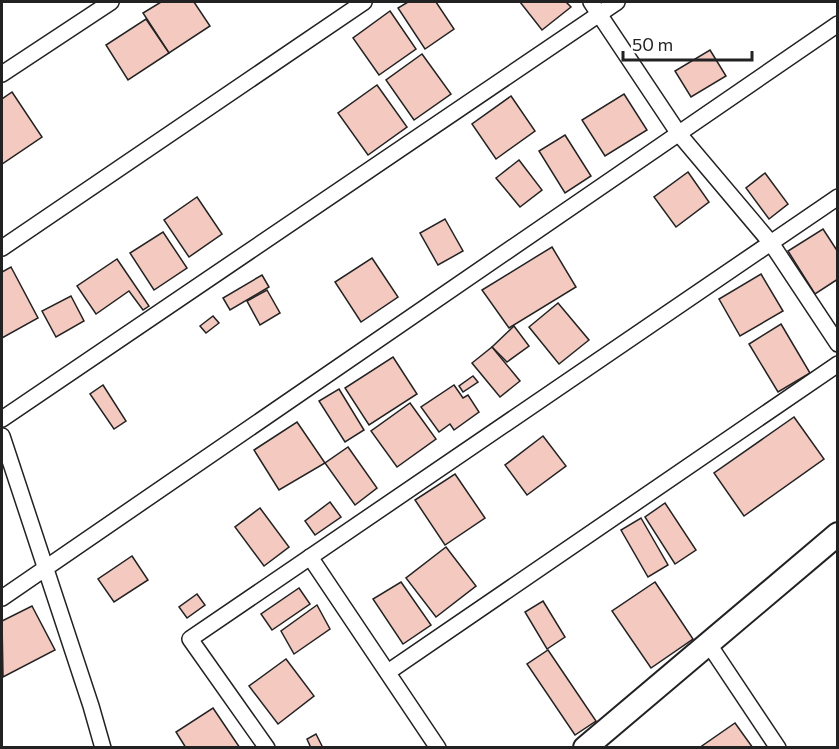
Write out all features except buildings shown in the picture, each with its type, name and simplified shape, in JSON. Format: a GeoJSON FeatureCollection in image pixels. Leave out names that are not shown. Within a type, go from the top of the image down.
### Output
{"type":"FeatureCollection","features":[{"type":"Feature","properties":{"kind":"street"},"geometry":{"type":"LineString","coordinates":[[2,74],[111,2]]}},
{"type":"Feature","properties":{"kind":"street"},"geometry":{"type":"LineString","coordinates":[[2,248],[364,2]]}},
{"type":"Feature","properties":{"kind":"street"},"geometry":{"type":"LineString","coordinates":[[2,419],[595,8],[617,2]]}},
{"type":"Feature","properties":{"kind":"street"},"geometry":{"type":"LineString","coordinates":[[595,8],[680,134],[771,243],[837,344]]}},
{"type":"Feature","properties":{"kind":"street"},"geometry":{"type":"LineString","coordinates":[[2,598],[837,24]]}},
{"type":"Feature","properties":{"kind":"street"},"geometry":{"type":"LineString","coordinates":[[267,747],[190,639],[837,197]]}},
{"type":"Feature","properties":{"kind":"street"},"geometry":{"type":"LineString","coordinates":[[388,672],[837,364]]}},
{"type":"Feature","properties":{"kind":"street"},"geometry":{"type":"LineString","coordinates":[[2,436],[92,706],[103,747]]}},
{"type":"Feature","properties":{"kind":"street"},"geometry":{"type":"LineString","coordinates":[[585,747],[607,740],[708,643],[837,534]]}},
{"type":"Feature","properties":{"kind":"street"},"geometry":{"type":"LineString","coordinates":[[310,557],[438,747]]}},
{"type":"Feature","properties":{"kind":"street"},"geometry":{"type":"LineString","coordinates":[[708,643],[778,747]]}}]}
